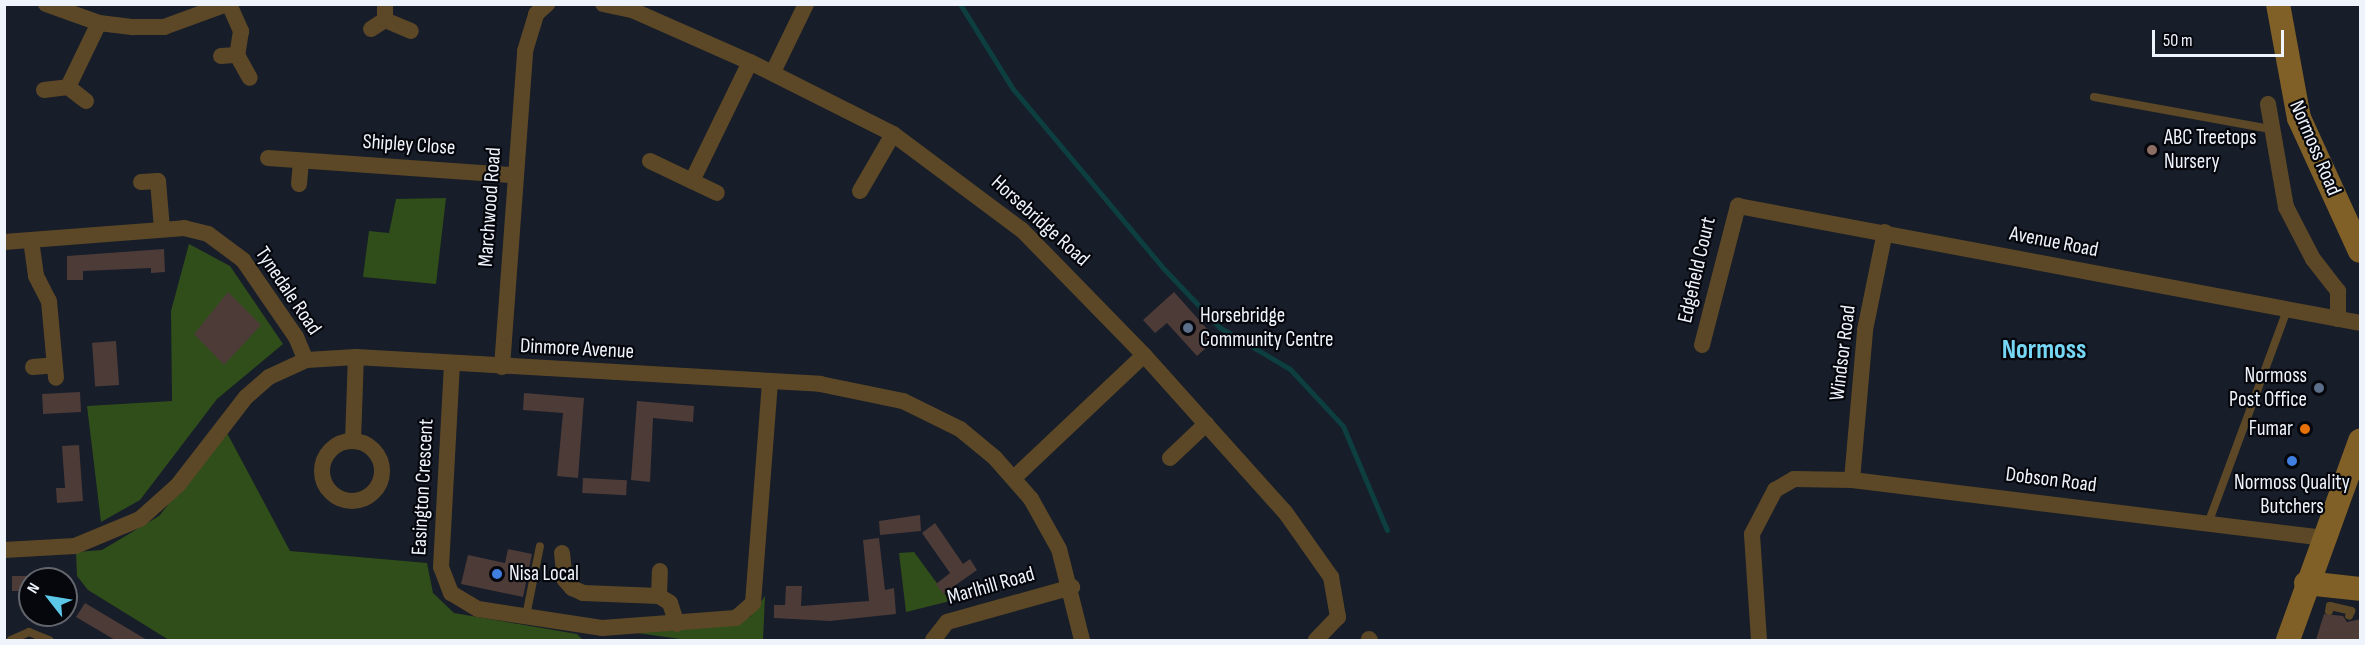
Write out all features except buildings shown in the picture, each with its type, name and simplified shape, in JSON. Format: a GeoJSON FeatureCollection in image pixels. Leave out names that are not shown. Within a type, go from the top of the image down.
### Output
{"type":"FeatureCollection","features":[{"type":"Feature","properties":{"kind":"main road","name":"Normoss Road"},"geometry":{"type":"LineString","coordinates":[[2278,4],[2299,118],[2361,251]]}},
{"type":"Feature","properties":{"kind":"main road"},"geometry":{"type":"LineString","coordinates":[[2288,640],[2306,583],[2324,538],[2354,482],[2361,441]]}},
{"type":"Feature","properties":{"kind":"main road"},"geometry":{"type":"LineString","coordinates":[[2306,583],[2346,600]]}},
{"type":"Feature","properties":{"kind":"street"},"geometry":{"type":"LineString","coordinates":[[46,4],[99,23],[164,27],[229,4],[240,31],[229,56],[250,78]]}},
{"type":"Feature","properties":{"kind":"street","name":"Horsebridge Road"},"geometry":{"type":"LineString","coordinates":[[603,4],[633,7],[773,72],[893,134],[1022,230],[1144,355],[1285,512],[1331,577],[1338,617],[1316,640]]}},
{"type":"Feature","properties":{"kind":"street"},"geometry":{"type":"LineString","coordinates":[[773,72],[806,4]]}},
{"type":"Feature","properties":{"kind":"street","name":"Marchwood Road"},"geometry":{"type":"LineString","coordinates":[[502,367],[513,175],[525,51],[543,5]]}},
{"type":"Feature","properties":{"kind":"street"},"geometry":{"type":"LineString","coordinates":[[380,18],[411,31]]}},
{"type":"Feature","properties":{"kind":"street"},"geometry":{"type":"LineString","coordinates":[[68,87],[99,23]]}},
{"type":"Feature","properties":{"kind":"street"},"geometry":{"type":"LineString","coordinates":[[692,181],[750,62]]}},
{"type":"Feature","properties":{"kind":"street"},"geometry":{"type":"LineString","coordinates":[[44,90],[68,87],[86,101]]}},
{"type":"Feature","properties":{"kind":"street","name":"Normoss Road"},"geometry":{"type":"LineString","coordinates":[[2268,104],[2270,129],[2286,207],[2313,259],[2338,291],[2338,319]]}},
{"type":"Feature","properties":{"kind":"street"},"geometry":{"type":"LineString","coordinates":[[860,191],[893,134]]}},
{"type":"Feature","properties":{"kind":"street","name":"Shipley Close"},"geometry":{"type":"LineString","coordinates":[[268,158],[513,175]]}},
{"type":"Feature","properties":{"kind":"street"},"geometry":{"type":"LineString","coordinates":[[299,184],[301,160]]}},
{"type":"Feature","properties":{"kind":"street"},"geometry":{"type":"LineString","coordinates":[[650,161],[717,193]]}},
{"type":"Feature","properties":{"kind":"street"},"geometry":{"type":"LineString","coordinates":[[141,182],[158,181],[162,230]]}},
{"type":"Feature","properties":{"kind":"street","name":"Avenue Road"},"geometry":{"type":"LineString","coordinates":[[1738,206],[2361,323]]}},
{"type":"Feature","properties":{"kind":"street","name":"Edgefield Court"},"geometry":{"type":"LineString","coordinates":[[1702,345],[1738,206]]}},
{"type":"Feature","properties":{"kind":"street","name":"Tynedale Road"},"geometry":{"type":"LineString","coordinates":[[4,242],[162,230],[208,234],[233,250],[268,292],[306,360]]}},
{"type":"Feature","properties":{"kind":"street","name":"Windsor Road"},"geometry":{"type":"LineString","coordinates":[[1852,480],[1865,330],[1886,232]]}},
{"type":"Feature","properties":{"kind":"street"},"geometry":{"type":"LineString","coordinates":[[31,240],[36,276],[50,301],[55,372],[33,367]]}},
{"type":"Feature","properties":{"kind":"street"},"geometry":{"type":"LineString","coordinates":[[1014,478],[1144,355]]}},
{"type":"Feature","properties":{"kind":"street"},"geometry":{"type":"LineString","coordinates":[[353,441],[356,357]]}},
{"type":"Feature","properties":{"kind":"street","name":"Dinmore Avenue"},"geometry":{"type":"LineString","coordinates":[[4,550],[75,546],[140,519],[178,485],[246,398],[269,377],[306,360],[356,357],[859,388],[903,401],[960,429],[1014,478],[1044,520],[1072,587],[1082,640]]}},
{"type":"Feature","properties":{"kind":"street","name":"Easington Crescent"},"geometry":{"type":"LineString","coordinates":[[452,364],[443,579],[465,605],[526,616],[601,634],[736,618],[753,603],[770,381]]}},
{"type":"Feature","properties":{"kind":"street"},"geometry":{"type":"LineString","coordinates":[[1170,458],[1206,424]]}},
{"type":"Feature","properties":{"kind":"street","name":"Dobson Road"},"geometry":{"type":"LineString","coordinates":[[1759,640],[1752,534],[1775,490],[1794,479],[1852,480],[2209,521],[2324,538]]}},
{"type":"Feature","properties":{"kind":"street"},"geometry":{"type":"LineString","coordinates":[[562,553],[565,580],[583,593],[658,596],[670,603],[677,624]]}},
{"type":"Feature","properties":{"kind":"street"},"geometry":{"type":"LineString","coordinates":[[658,596],[660,571]]}},
{"type":"Feature","properties":{"kind":"street","name":"Marlhill Road"},"geometry":{"type":"LineString","coordinates":[[933,640],[947,622],[1072,587]]}},
{"type":"Feature","properties":{"kind":"lane"},"geometry":{"type":"LineString","coordinates":[[2094,97],[2270,129]]}},
{"type":"Feature","properties":{"kind":"lane"},"geometry":{"type":"LineString","coordinates":[[2209,521],[2287,310]]}},
{"type":"Feature","properties":{"kind":"lane"},"geometry":{"type":"LineString","coordinates":[[526,616],[540,546]]}},
{"type":"Feature","properties":{"kind":"lane"},"geometry":{"type":"LineString","coordinates":[[2329,611],[2330,606],[2346,600],[2351,611],[2349,616]]}},
{"type":"Feature","properties":{"kind":"lane"},"geometry":{"type":"LineString","coordinates":[[11,640],[28,632],[49,640]]}},
{"type":"Feature","properties":{"kind":"green space"},"geometry":{"type":"Polygon","coordinates":[[[446,198],[436,284],[363,277],[369,231],[389,233],[396,199],[446,198]]]}},
{"type":"Feature","properties":{"kind":"green space"},"geometry":{"type":"Polygon","coordinates":[[[189,244],[230,266],[283,344],[217,399],[140,500],[101,522],[87,406],[172,401],[171,311],[189,244]]]}},
{"type":"Feature","properties":{"kind":"green space"},"geometry":{"type":"Polygon","coordinates":[[[227,433],[290,551],[427,563],[433,593],[454,613],[577,634],[583,640],[169,640],[88,590],[78,577],[77,567],[76,552],[102,550],[159,516],[227,433]]]}},
{"type":"Feature","properties":{"kind":"green space"},"geometry":{"type":"Polygon","coordinates":[[[914,552],[950,601],[906,612],[899,553],[914,552]]]}},
{"type":"Feature","properties":{"kind":"green space"},"geometry":{"type":"Polygon","coordinates":[[[765,596],[763,640],[687,640],[602,628],[750,617],[765,596]]]}},
{"type":"Feature","properties":{"kind":"waterway"},"geometry":{"type":"LineString","coordinates":[[960,4],[1013,89],[1165,270],[1219,327],[1290,369],[1343,426],[1387,530]]}},
{"type":"Feature","properties":{"kind":"place","name":"ABC Treetops Nursery"},"geometry":{"type":"Point","coordinates":[2152,150]}},
{"type":"Feature","properties":{"kind":"place","name":"Horsebridge Community Centre"},"geometry":{"type":"Point","coordinates":[1188,328]}},
{"type":"Feature","properties":{"kind":"place","name":"Normoss Post Office"},"geometry":{"type":"Point","coordinates":[2319,388]}},
{"type":"Feature","properties":{"kind":"place","name":"Fumar"},"geometry":{"type":"Point","coordinates":[2305,429]}},
{"type":"Feature","properties":{"kind":"place","name":"Normoss Quality Butchers"},"geometry":{"type":"Point","coordinates":[2292,461]}},
{"type":"Feature","properties":{"kind":"place","name":"Nisa Local"},"geometry":{"type":"Point","coordinates":[497,574]}},
{"type":"Feature","properties":{"kind":"district","name":"Normoss"},"geometry":{"type":"Point","coordinates":[2044,351]}}]}
